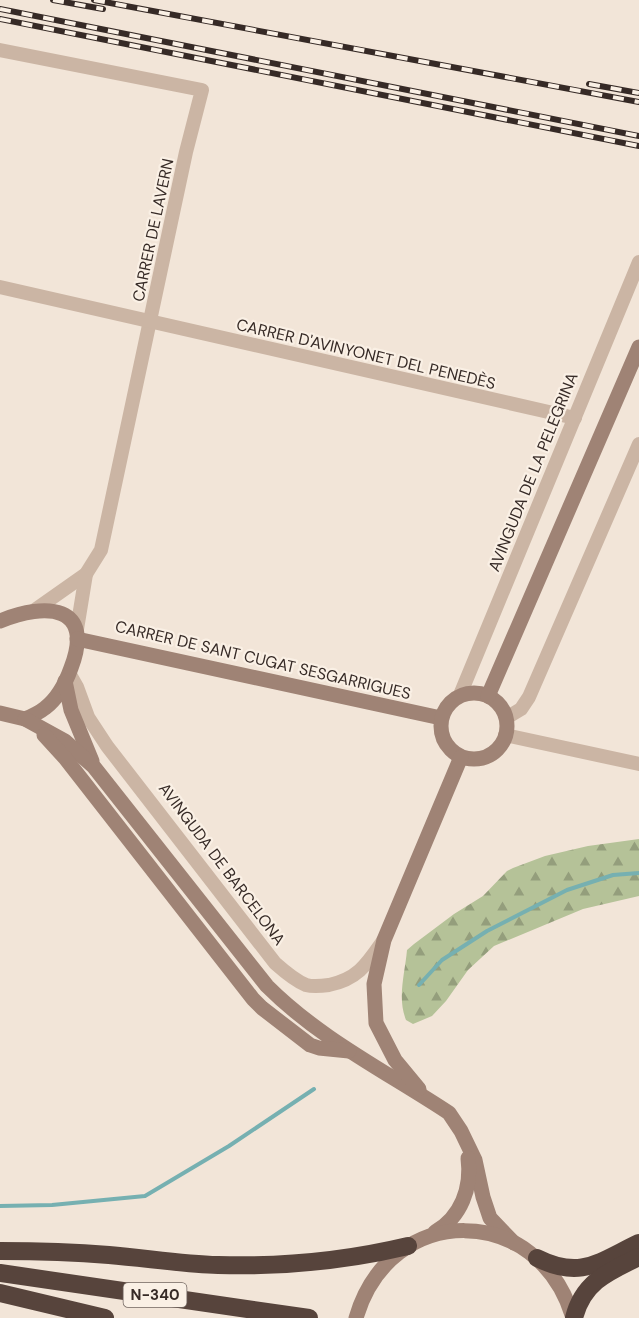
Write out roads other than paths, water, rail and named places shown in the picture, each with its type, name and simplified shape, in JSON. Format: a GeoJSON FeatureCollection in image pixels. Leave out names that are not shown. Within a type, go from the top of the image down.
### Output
{"type":"FeatureCollection","features":[{"type":"Feature","properties":{"kind":"highway"},"geometry":{"type":"LineString","coordinates":[[0,1251],[109,1255],[215,1265],[273,1265],[351,1258],[415,1243]]}},
{"type":"Feature","properties":{"kind":"highway"},"geometry":{"type":"LineString","coordinates":[[537,1258],[560,1268],[573,1269],[599,1263],[639,1243]]}},
{"type":"Feature","properties":{"kind":"highway"},"geometry":{"type":"LineString","coordinates":[[574,1318],[577,1305],[593,1283],[639,1257]]}},
{"type":"Feature","properties":{"kind":"highway","name":"N-340"},"geometry":{"type":"LineString","coordinates":[[0,1273],[309,1318]]}},
{"type":"Feature","properties":{"kind":"highway"},"geometry":{"type":"LineString","coordinates":[[0,1293],[105,1318]]}},
{"type":"Feature","properties":{"kind":"street","name":"CARRER DE LAVERN"},"geometry":{"type":"LineString","coordinates":[[0,50],[202,90],[186,152],[101,550],[86,574],[32,612]]}},
{"type":"Feature","properties":{"kind":"street","name":"AVINGUDA DE LA PELEGRINA"},"geometry":{"type":"LineString","coordinates":[[460,695],[639,262]]}},
{"type":"Feature","properties":{"kind":"street","name":"CARRER D'AVINYONET DEL PENEDÈS"},"geometry":{"type":"LineString","coordinates":[[0,286],[575,418]]}},
{"type":"Feature","properties":{"kind":"street"},"geometry":{"type":"LineString","coordinates":[[488,696],[639,347]]}},
{"type":"Feature","properties":{"kind":"street"},"geometry":{"type":"LineString","coordinates":[[506,718],[521,709],[529,697],[639,444]]}},
{"type":"Feature","properties":{"kind":"street","name":"CARRER DE LAVERN"},"geometry":{"type":"LineString","coordinates":[[77,634],[86,574]]}},
{"type":"Feature","properties":{"kind":"street"},"geometry":{"type":"LineString","coordinates":[[0,621],[32,612],[57,611],[69,617],[77,634],[75,657],[67,677],[45,708],[29,721]]}},
{"type":"Feature","properties":{"kind":"street","name":"CARRER DE SANT CUGAT SESGARRIGUES"},"geometry":{"type":"LineString","coordinates":[[77,634],[441,718]]}},
{"type":"Feature","properties":{"kind":"street"},"geometry":{"type":"LineString","coordinates":[[67,677],[79,731],[94,766]]}},
{"type":"Feature","properties":{"kind":"street","name":"AVINGUDA DE BARCELONA"},"geometry":{"type":"LineString","coordinates":[[67,677],[77,687],[88,717],[107,746],[282,970],[308,986],[344,982],[363,968],[384,940]]}},
{"type":"Feature","properties":{"kind":"street"},"geometry":{"type":"LineString","coordinates":[[479,693],[488,696],[496,701],[506,718],[506,735],[502,744],[488,756],[470,759],[453,752],[442,737],[441,718],[452,701],[460,695],[479,693]]}},
{"type":"Feature","properties":{"kind":"street"},"geometry":{"type":"LineString","coordinates":[[0,713],[29,721],[65,741],[94,766],[267,986],[290,1008],[352,1052],[449,1113],[475,1160],[490,1218],[514,1243],[537,1258],[552,1274],[574,1318]]}},
{"type":"Feature","properties":{"kind":"street"},"geometry":{"type":"LineString","coordinates":[[29,721],[65,758],[262,1008],[310,1045],[352,1052]]}},
{"type":"Feature","properties":{"kind":"street"},"geometry":{"type":"LineString","coordinates":[[506,735],[639,764]]}},
{"type":"Feature","properties":{"kind":"street"},"geometry":{"type":"LineString","coordinates":[[427,1099],[395,1060],[376,1023],[374,984],[384,940],[461,756]]}},
{"type":"Feature","properties":{"kind":"street"},"geometry":{"type":"LineString","coordinates":[[356,1318],[370,1284],[393,1256],[445,1226],[459,1210],[468,1186],[470,1167],[466,1143]]}},
{"type":"Feature","properties":{"kind":"street"},"geometry":{"type":"LineString","coordinates":[[415,1243],[449,1231],[462,1231],[489,1234],[514,1243]]}},
{"type":"Feature","properties":{"kind":"waterway"},"geometry":{"type":"LineString","coordinates":[[419,985],[442,960],[487,931],[567,890],[613,875],[639,873]]}},
{"type":"Feature","properties":{"kind":"waterway"},"geometry":{"type":"LineString","coordinates":[[0,1206],[52,1205],[145,1196],[229,1146],[314,1089]]}},
{"type":"Feature","properties":{"kind":"railway"},"geometry":{"type":"LineString","coordinates":[[53,0],[103,9]]}},
{"type":"Feature","properties":{"kind":"railway"},"geometry":{"type":"LineString","coordinates":[[94,0],[639,102]]}},
{"type":"Feature","properties":{"kind":"railway"},"geometry":{"type":"LineString","coordinates":[[0,9],[639,136]]}},
{"type":"Feature","properties":{"kind":"railway"},"geometry":{"type":"LineString","coordinates":[[0,19],[639,146]]}},
{"type":"Feature","properties":{"kind":"railway"},"geometry":{"type":"LineString","coordinates":[[589,84],[639,93]]}}]}
